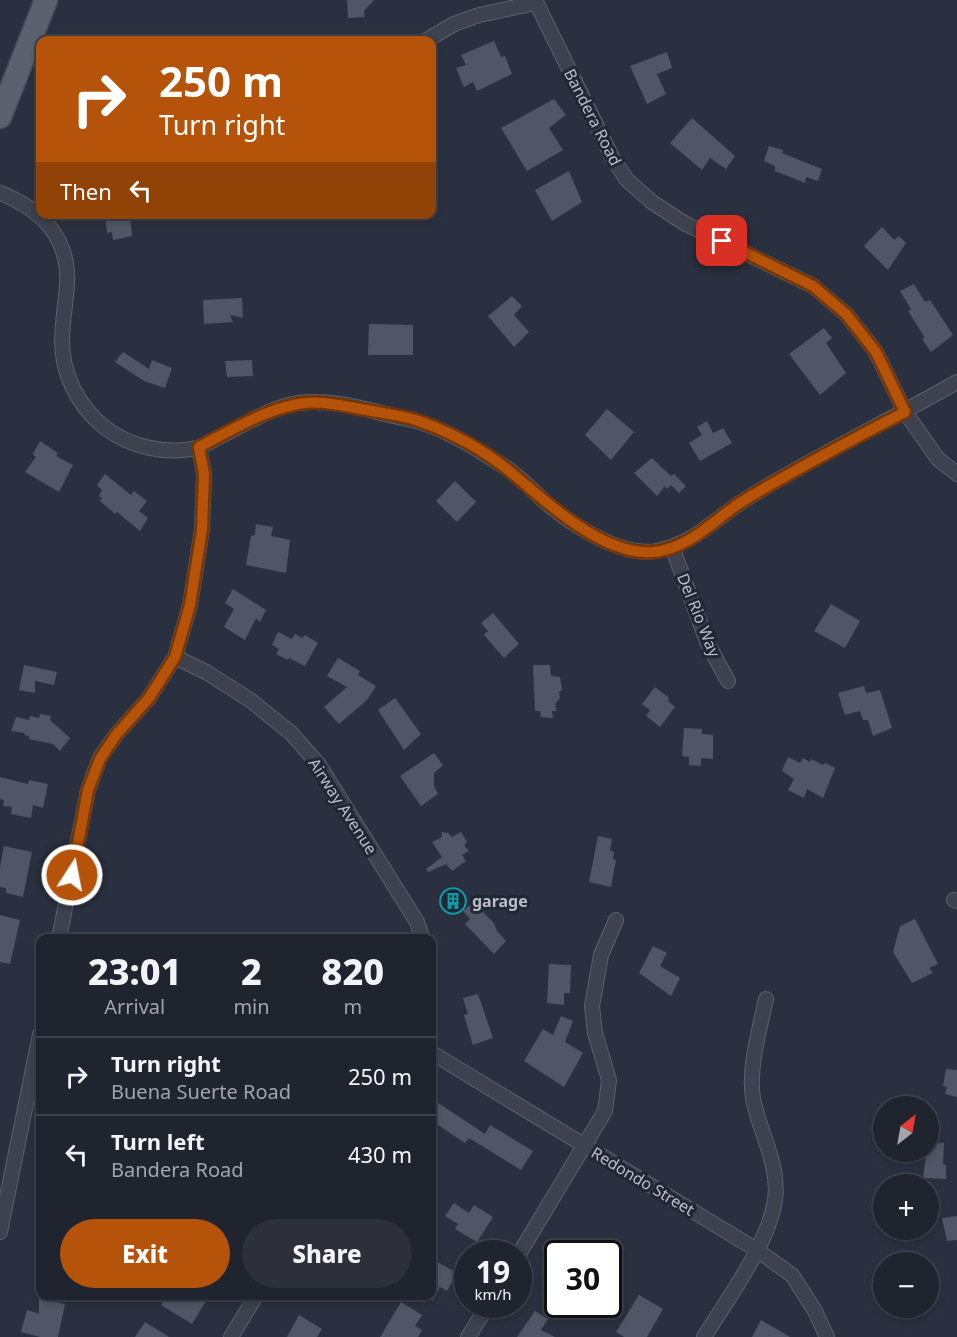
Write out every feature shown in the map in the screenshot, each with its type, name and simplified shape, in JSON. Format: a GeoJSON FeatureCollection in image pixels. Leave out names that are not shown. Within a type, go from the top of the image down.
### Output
{"type":"FeatureCollection","features":[{"type":"Feature","properties":{"kind":"main road"},"geometry":{"type":"LineString","coordinates":[[0,117],[46,0]]}},
{"type":"Feature","properties":{"kind":"street"},"geometry":{"type":"LineString","coordinates":[[434,36],[454,24],[479,15],[535,1]]}},
{"type":"Feature","properties":{"kind":"street","name":"Bandera Road"},"geometry":{"type":"LineString","coordinates":[[535,1],[612,157],[627,180],[652,202],[684,223],[813,286],[846,314],[876,352],[905,412],[938,459],[957,474]]}},
{"type":"Feature","properties":{"kind":"street"},"geometry":{"type":"LineString","coordinates":[[0,193],[19,200],[36,212]]}},
{"type":"Feature","properties":{"kind":"street"},"geometry":{"type":"LineString","coordinates":[[45,219],[64,251],[68,281],[62,343],[68,380],[81,405],[104,428],[142,447],[170,451],[199,447],[271,412],[299,404],[327,403],[417,421],[464,441],[511,471],[555,510],[595,536],[622,548],[651,552],[694,538],[744,501],[957,382]]}},
{"type":"Feature","properties":{"kind":"street"},"geometry":{"type":"LineString","coordinates":[[60,934],[88,790],[100,759],[116,735],[149,698],[175,657],[190,605],[202,530],[204,474],[199,447]]}},
{"type":"Feature","properties":{"kind":"street","name":"Del Rio Way"},"geometry":{"type":"LineString","coordinates":[[672,547],[708,644],[728,681]]}},
{"type":"Feature","properties":{"kind":"street","name":"Airway Avenue"},"geometry":{"type":"LineString","coordinates":[[175,657],[206,672],[250,700],[291,733],[319,765],[417,922],[421,934]]}},
{"type":"Feature","properties":{"kind":"street"},"geometry":{"type":"LineString","coordinates":[[528,1240],[605,1111],[609,1080],[595,1034],[591,1006],[601,955],[616,920]]}},
{"type":"Feature","properties":{"kind":"street"},"geometry":{"type":"LineString","coordinates":[[704,1337],[757,1250],[767,1229],[775,1199],[775,1171],[753,1098],[752,1078],[766,999]]}},
{"type":"Feature","properties":{"kind":"street"},"geometry":{"type":"LineString","coordinates":[[0,1232],[36,1054]]}},
{"type":"Feature","properties":{"kind":"street","name":"Redondo Street"},"geometry":{"type":"LineString","coordinates":[[436,1055],[757,1250],[792,1275],[815,1311],[827,1337]]}},
{"type":"Feature","properties":{"kind":"street"},"geometry":{"type":"LineString","coordinates":[[231,1337],[254,1300]]}},
{"type":"Feature","properties":{"kind":"street"},"geometry":{"type":"LineString","coordinates":[[468,1337],[480,1318]]}},
{"type":"Feature","properties":{"kind":"building"},"geometry":{"type":"Polygon","coordinates":[[[347,0],[374,0],[364,11],[365,17],[348,18],[347,0]]]}},
{"type":"Feature","properties":{"kind":"building"},"geometry":{"type":"Polygon","coordinates":[[[494,41],[501,57],[505,56],[512,74],[477,91],[473,82],[464,87],[456,68],[466,65],[461,55],[494,41]]]}},
{"type":"Feature","properties":{"kind":"building"},"geometry":{"type":"Polygon","coordinates":[[[667,52],[672,68],[657,74],[666,94],[647,104],[630,66],[667,52]]]}},
{"type":"Feature","properties":{"kind":"building"},"geometry":{"type":"Polygon","coordinates":[[[554,99],[566,115],[549,128],[563,150],[527,171],[501,128],[554,99]]]}},
{"type":"Feature","properties":{"kind":"building"},"geometry":{"type":"Polygon","coordinates":[[[692,118],[735,156],[726,169],[710,158],[702,170],[670,143],[692,118]]]}},
{"type":"Feature","properties":{"kind":"building"},"geometry":{"type":"Polygon","coordinates":[[[769,146],[783,150],[782,153],[822,169],[818,181],[806,177],[805,183],[775,171],[775,166],[764,161],[769,146]]]}},
{"type":"Feature","properties":{"kind":"building"},"geometry":{"type":"Polygon","coordinates":[[[569,171],[582,202],[552,221],[535,190],[569,171]]]}},
{"type":"Feature","properties":{"kind":"building"},"geometry":{"type":"Polygon","coordinates":[[[106,219],[130,219],[132,236],[113,240],[112,232],[107,233],[106,219]]]}},
{"type":"Feature","properties":{"kind":"building"},"geometry":{"type":"Polygon","coordinates":[[[882,227],[894,240],[899,236],[906,243],[888,270],[864,246],[882,227]]]}},
{"type":"Feature","properties":{"kind":"building"},"geometry":{"type":"Polygon","coordinates":[[[914,284],[925,302],[930,300],[953,335],[931,352],[922,339],[925,338],[908,311],[911,309],[900,291],[914,284]]]}},
{"type":"Feature","properties":{"kind":"building"},"geometry":{"type":"Polygon","coordinates":[[[512,296],[522,306],[514,315],[529,332],[514,347],[488,316],[512,296]]]}},
{"type":"Feature","properties":{"kind":"building"},"geometry":{"type":"Polygon","coordinates":[[[242,298],[243,318],[230,315],[233,322],[204,324],[203,300],[242,298]]]}},
{"type":"Feature","properties":{"kind":"building"},"geometry":{"type":"Polygon","coordinates":[[[369,324],[413,325],[413,355],[368,355],[369,324]]]}},
{"type":"Feature","properties":{"kind":"building"},"geometry":{"type":"Polygon","coordinates":[[[824,328],[832,338],[826,343],[846,373],[820,395],[789,354],[824,328]]]}},
{"type":"Feature","properties":{"kind":"building"},"geometry":{"type":"Polygon","coordinates":[[[123,352],[149,369],[152,360],[172,368],[165,388],[144,381],[115,362],[123,352]]]}},
{"type":"Feature","properties":{"kind":"building"},"geometry":{"type":"Polygon","coordinates":[[[252,360],[253,376],[227,377],[225,361],[252,360]]]}},
{"type":"Feature","properties":{"kind":"building"},"geometry":{"type":"Polygon","coordinates":[[[607,409],[634,432],[611,460],[585,435],[607,409]]]}},
{"type":"Feature","properties":{"kind":"building"},"geometry":{"type":"Polygon","coordinates":[[[707,421],[713,433],[723,428],[732,443],[700,461],[689,443],[702,435],[697,427],[707,421]]]}},
{"type":"Feature","properties":{"kind":"building"},"geometry":{"type":"Polygon","coordinates":[[[40,441],[58,453],[56,456],[73,465],[59,492],[25,472],[36,457],[33,454],[40,441]]]}},
{"type":"Feature","properties":{"kind":"building"},"geometry":{"type":"Polygon","coordinates":[[[652,458],[671,476],[674,474],[686,486],[679,493],[671,485],[667,489],[665,486],[657,496],[634,473],[652,458]]]}},
{"type":"Feature","properties":{"kind":"building"},"geometry":{"type":"Polygon","coordinates":[[[105,474],[131,495],[134,491],[147,501],[139,511],[148,518],[140,531],[100,501],[102,498],[99,496],[102,490],[97,485],[105,474]]]}},
{"type":"Feature","properties":{"kind":"building"},"geometry":{"type":"Polygon","coordinates":[[[455,481],[476,502],[457,522],[436,501],[455,481]]]}},
{"type":"Feature","properties":{"kind":"building"},"geometry":{"type":"Polygon","coordinates":[[[256,524],[273,527],[271,536],[290,540],[286,573],[246,565],[251,536],[255,535],[256,524]]]}},
{"type":"Feature","properties":{"kind":"building"},"geometry":{"type":"Polygon","coordinates":[[[233,589],[266,610],[260,622],[256,618],[245,640],[224,627],[234,609],[225,603],[233,589]]]}},
{"type":"Feature","properties":{"kind":"building"},"geometry":{"type":"Polygon","coordinates":[[[831,604],[860,621],[845,648],[814,631],[831,604]]]}},
{"type":"Feature","properties":{"kind":"building"},"geometry":{"type":"Polygon","coordinates":[[[493,613],[519,644],[504,658],[484,635],[488,631],[481,623],[493,613]]]}},
{"type":"Feature","properties":{"kind":"building"},"geometry":{"type":"Polygon","coordinates":[[[278,632],[292,639],[295,634],[302,638],[305,635],[318,643],[305,666],[276,654],[279,649],[272,645],[278,632]]]}},
{"type":"Feature","properties":{"kind":"building"},"geometry":{"type":"Polygon","coordinates":[[[338,658],[360,671],[358,675],[376,686],[367,700],[339,724],[324,707],[347,687],[327,676],[338,658]]]}},
{"type":"Feature","properties":{"kind":"building"},"geometry":{"type":"Polygon","coordinates":[[[24,665],[57,672],[54,685],[35,681],[35,693],[19,690],[24,665]]]}},
{"type":"Feature","properties":{"kind":"building"},"geometry":{"type":"Polygon","coordinates":[[[533,665],[550,665],[551,676],[560,677],[562,690],[555,704],[557,711],[552,711],[553,718],[541,717],[540,711],[535,711],[533,665]]]}},
{"type":"Feature","properties":{"kind":"building"},"geometry":{"type":"Polygon","coordinates":[[[864,686],[866,693],[880,690],[892,728],[873,736],[868,720],[863,720],[860,711],[845,715],[838,693],[864,686]]]}},
{"type":"Feature","properties":{"kind":"building"},"geometry":{"type":"Polygon","coordinates":[[[655,687],[669,698],[668,701],[675,707],[660,727],[646,716],[650,710],[642,704],[655,687]]]}},
{"type":"Feature","properties":{"kind":"building"},"geometry":{"type":"Polygon","coordinates":[[[395,698],[421,734],[404,750],[378,710],[395,698]]]}},
{"type":"Feature","properties":{"kind":"building"},"geometry":{"type":"Polygon","coordinates":[[[40,714],[51,716],[50,720],[70,738],[60,751],[53,744],[29,739],[29,736],[24,735],[25,733],[11,731],[16,717],[29,720],[30,716],[39,718],[40,714]]]}},
{"type":"Feature","properties":{"kind":"building"},"geometry":{"type":"Polygon","coordinates":[[[684,728],[702,729],[702,734],[713,735],[713,759],[701,758],[701,766],[689,765],[689,757],[682,756],[684,728]]]}},
{"type":"Feature","properties":{"kind":"building"},"geometry":{"type":"Polygon","coordinates":[[[434,753],[443,765],[434,773],[434,785],[438,794],[421,806],[400,776],[434,753]]]}},
{"type":"Feature","properties":{"kind":"building"},"geometry":{"type":"Polygon","coordinates":[[[788,757],[800,763],[803,758],[810,762],[811,759],[835,768],[823,798],[807,789],[804,798],[788,790],[794,779],[782,771],[788,757]]]}},
{"type":"Feature","properties":{"kind":"building"},"geometry":{"type":"Polygon","coordinates":[[[0,777],[28,784],[29,780],[48,784],[43,808],[33,805],[31,818],[11,814],[12,807],[3,806],[4,800],[0,799],[0,777]]]}},
{"type":"Feature","properties":{"kind":"building"},"geometry":{"type":"Polygon","coordinates":[[[442,832],[452,837],[461,832],[467,842],[464,845],[469,851],[462,855],[466,861],[452,871],[446,864],[428,872],[426,869],[442,857],[432,842],[441,838],[442,832]]]}},
{"type":"Feature","properties":{"kind":"building"},"geometry":{"type":"Polygon","coordinates":[[[598,836],[612,839],[610,850],[614,852],[613,859],[616,860],[611,887],[589,882],[598,836]]]}},
{"type":"Feature","properties":{"kind":"building"},"geometry":{"type":"Polygon","coordinates":[[[4,846],[32,852],[23,897],[6,893],[6,888],[0,887],[0,867],[4,846]]]}},
{"type":"Feature","properties":{"kind":"building"},"geometry":{"type":"Polygon","coordinates":[[[470,905],[477,911],[480,909],[494,923],[497,931],[506,941],[494,954],[465,924],[470,919],[463,911],[470,905]]]}},
{"type":"Feature","properties":{"kind":"building"},"geometry":{"type":"Polygon","coordinates":[[[0,915],[20,920],[10,964],[0,962],[0,915]]]}},
{"type":"Feature","properties":{"kind":"building"},"geometry":{"type":"Polygon","coordinates":[[[915,919],[938,964],[929,968],[933,973],[912,983],[893,952],[900,926],[915,919]]]}},
{"type":"Feature","properties":{"kind":"building"},"geometry":{"type":"Polygon","coordinates":[[[653,946],[667,953],[660,966],[680,978],[671,996],[639,973],[653,946]]]}},
{"type":"Feature","properties":{"kind":"building"},"geometry":{"type":"Polygon","coordinates":[[[549,964],[571,965],[570,993],[564,993],[564,1005],[547,1003],[549,964]]]}},
{"type":"Feature","properties":{"kind":"building"},"geometry":{"type":"Polygon","coordinates":[[[478,994],[493,1038],[473,1045],[464,1015],[468,1014],[463,998],[478,994]]]}},
{"type":"Feature","properties":{"kind":"building"},"geometry":{"type":"Polygon","coordinates":[[[561,1016],[573,1021],[565,1042],[583,1053],[564,1087],[524,1061],[543,1029],[553,1035],[561,1016]]]}},
{"type":"Feature","properties":{"kind":"building"},"geometry":{"type":"Polygon","coordinates":[[[946,1069],[957,1070],[957,1097],[945,1094],[947,1087],[943,1086],[946,1069]]]}},
{"type":"Feature","properties":{"kind":"building"},"geometry":{"type":"Polygon","coordinates":[[[436,1102],[485,1134],[490,1125],[533,1151],[521,1170],[469,1138],[465,1143],[436,1124],[436,1102]]]}},
{"type":"Feature","properties":{"kind":"building"},"geometry":{"type":"Polygon","coordinates":[[[939,1143],[944,1143],[943,1164],[946,1165],[946,1179],[939,1179],[939,1174],[924,1174],[925,1162],[939,1162],[939,1143]]]}},
{"type":"Feature","properties":{"kind":"building"},"geometry":{"type":"Polygon","coordinates":[[[454,1203],[469,1213],[474,1205],[493,1217],[478,1240],[474,1240],[455,1229],[458,1224],[445,1216],[454,1203]]]}},
{"type":"Feature","properties":{"kind":"building"},"geometry":{"type":"Polygon","coordinates":[[[957,1216],[957,1240],[947,1241],[942,1218],[957,1216]]]}},
{"type":"Feature","properties":{"kind":"building"},"geometry":{"type":"Polygon","coordinates":[[[436,1261],[454,1271],[454,1278],[447,1291],[440,1287],[436,1294],[436,1261]]]}},
{"type":"Feature","properties":{"kind":"building"},"geometry":{"type":"Polygon","coordinates":[[[639,1295],[663,1309],[647,1337],[624,1337],[616,1332],[639,1295]]]}},
{"type":"Feature","properties":{"kind":"building"},"geometry":{"type":"Polygon","coordinates":[[[39,1300],[65,1304],[58,1337],[40,1337],[21,1332],[27,1310],[39,1314],[39,1300]]]}},
{"type":"Feature","properties":{"kind":"building"},"geometry":{"type":"Polygon","coordinates":[[[164,1300],[207,1300],[192,1324],[161,1305],[164,1300]]]}},
{"type":"Feature","properties":{"kind":"building"},"geometry":{"type":"Polygon","coordinates":[[[401,1302],[422,1315],[415,1326],[422,1330],[418,1337],[380,1337],[401,1302]]]}},
{"type":"Feature","properties":{"kind":"building"},"geometry":{"type":"Polygon","coordinates":[[[535,1311],[548,1319],[541,1330],[555,1337],[517,1337],[535,1311]]]}},
{"type":"Feature","properties":{"kind":"building"},"geometry":{"type":"Polygon","coordinates":[[[299,1315],[322,1329],[317,1337],[287,1337],[299,1315]]]}},
{"type":"Feature","properties":{"kind":"building"},"geometry":{"type":"Polygon","coordinates":[[[761,1320],[790,1337],[752,1337],[761,1320]]]}},
{"type":"Feature","properties":{"kind":"building"},"geometry":{"type":"Polygon","coordinates":[[[145,1322],[169,1337],[135,1337],[145,1322]]]}},
{"type":"Feature","properties":{"kind":"place","name":"garage"},"geometry":{"type":"Point","coordinates":[453,901]}},
{"type":"Feature","properties":{"kind":"route"},"geometry":{"type":"LineString","coordinates":[[72,875],[88,790],[100,759],[116,735],[149,698],[175,657],[190,605],[202,530],[204,474],[199,447],[271,412],[299,404],[327,403],[417,421],[464,441],[511,471],[555,510],[595,536],[622,548],[651,552],[694,538],[744,501],[905,412],[876,352],[846,314],[813,286],[722,241]]}}]}
